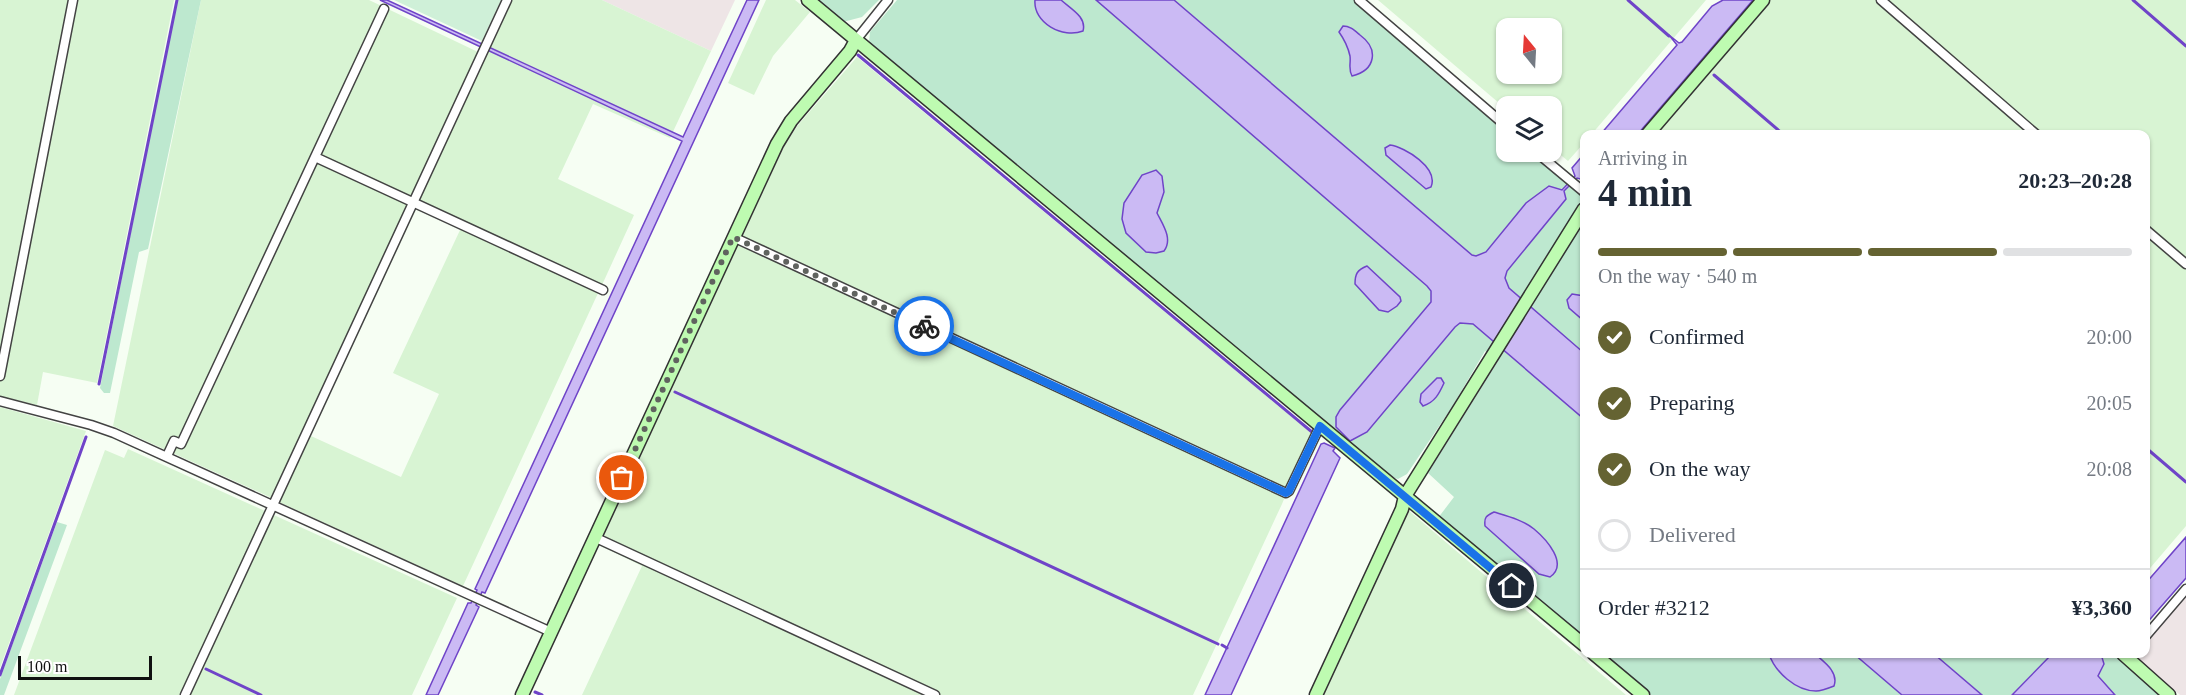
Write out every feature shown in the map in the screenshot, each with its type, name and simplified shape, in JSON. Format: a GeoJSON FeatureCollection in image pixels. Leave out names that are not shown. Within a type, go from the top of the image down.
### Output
{"type":"FeatureCollection","features":[{"type":"Feature","properties":{"kind":"street"},"geometry":{"type":"LineString","coordinates":[[0,376],[73,0]]}},
{"type":"Feature","properties":{"kind":"street"},"geometry":{"type":"LineString","coordinates":[[185,695],[507,0]]}},
{"type":"Feature","properties":{"kind":"street"},"geometry":{"type":"LineString","coordinates":[[808,0],[1580,642]]}},
{"type":"Feature","properties":{"kind":"street"},"geometry":{"type":"LineString","coordinates":[[522,695],[733,237],[782,136],[791,121],[850,51],[888,0]]}},
{"type":"Feature","properties":{"kind":"street"},"geometry":{"type":"LineString","coordinates":[[1359,0],[1496,117]]}},
{"type":"Feature","properties":{"kind":"street"},"geometry":{"type":"LineString","coordinates":[[1651,130],[1763,0]]}},
{"type":"Feature","properties":{"kind":"street"},"geometry":{"type":"LineString","coordinates":[[1881,0],[2031,130]]}},
{"type":"Feature","properties":{"kind":"street"},"geometry":{"type":"LineString","coordinates":[[167,456],[174,441],[181,444],[384,9]]}},
{"type":"Feature","properties":{"kind":"street"},"geometry":{"type":"LineString","coordinates":[[315,157],[603,290]]}},
{"type":"Feature","properties":{"kind":"street"},"geometry":{"type":"LineString","coordinates":[[1548,162],[1580,189]]}},
{"type":"Feature","properties":{"kind":"street"},"geometry":{"type":"LineString","coordinates":[[1316,695],[1402,508],[1405,496],[1580,216]]}},
{"type":"Feature","properties":{"kind":"street"},"geometry":{"type":"LineString","coordinates":[[2150,233],[2186,264]]}},
{"type":"Feature","properties":{"kind":"street"},"geometry":{"type":"LineString","coordinates":[[733,237],[1286,493],[1320,426]]}},
{"type":"Feature","properties":{"kind":"street"},"geometry":{"type":"LineString","coordinates":[[0,401],[91,424],[167,456],[551,632]]}},
{"type":"Feature","properties":{"kind":"street"},"geometry":{"type":"LineString","coordinates":[[594,537],[935,695]]}},
{"type":"Feature","properties":{"kind":"street"},"geometry":{"type":"LineString","coordinates":[[2150,631],[2186,589]]}},
{"type":"Feature","properties":{"kind":"street"},"geometry":{"type":"LineString","coordinates":[[1599,658],[1643,695]]}},
{"type":"Feature","properties":{"kind":"street"},"geometry":{"type":"LineString","coordinates":[[2130,658],[2169,695]]}},
{"type":"Feature","properties":{"kind":"shaded area"},"geometry":{"type":"Polygon","coordinates":[[[380,0],[387,0],[683,137],[747,0],[759,0],[485,593],[482,592],[476,605],[479,607],[438,695],[426,695],[468,603],[471,603],[477,590],[475,589],[682,141],[380,0]]]}},
{"type":"Feature","properties":{"kind":"shaded area"},"geometry":{"type":"Polygon","coordinates":[[[602,0],[735,0],[711,51],[602,0]]]}},
{"type":"Feature","properties":{"kind":"shaded area"},"geometry":{"type":"Polygon","coordinates":[[[1035,0],[1061,0],[1080,17],[1084,26],[1083,31],[1067,33],[1051,27],[1039,16],[1035,0]]]}},
{"type":"Feature","properties":{"kind":"shaded area"},"geometry":{"type":"Polygon","coordinates":[[[1096,0],[1174,0],[1472,255],[1476,256],[1486,252],[1526,203],[1549,186],[1562,190],[1575,176],[1572,168],[1580,159],[1580,179],[1577,178],[1564,191],[1566,199],[1507,271],[1505,278],[1509,288],[1580,350],[1580,416],[1473,324],[1460,323],[1367,432],[1350,441],[1336,427],[1336,417],[1431,302],[1431,291],[1096,0]]]}},
{"type":"Feature","properties":{"kind":"shaded area"},"geometry":{"type":"Polygon","coordinates":[[[1723,0],[1753,0],[1641,130],[1604,130],[1677,45],[1669,35],[1679,43],[1682,42],[1712,6],[1723,0]]]}},
{"type":"Feature","properties":{"kind":"shaded area"},"geometry":{"type":"Polygon","coordinates":[[[1343,26],[1352,29],[1366,41],[1372,53],[1370,64],[1366,69],[1352,76],[1349,53],[1339,32],[1343,26]]]}},
{"type":"Feature","properties":{"kind":"shaded area"},"geometry":{"type":"Polygon","coordinates":[[[1390,145],[1412,154],[1425,166],[1432,180],[1431,187],[1426,189],[1386,155],[1385,148],[1390,145]]]}},
{"type":"Feature","properties":{"kind":"shaded area"},"geometry":{"type":"Polygon","coordinates":[[[1156,170],[1162,176],[1164,192],[1157,213],[1168,242],[1164,251],[1156,253],[1146,252],[1126,233],[1122,219],[1124,203],[1142,175],[1156,170]]]}},
{"type":"Feature","properties":{"kind":"shaded area"},"geometry":{"type":"Polygon","coordinates":[[[1367,266],[1400,297],[1401,301],[1397,306],[1388,312],[1379,310],[1355,284],[1357,273],[1367,266]]]}},
{"type":"Feature","properties":{"kind":"shaded area"},"geometry":{"type":"Polygon","coordinates":[[[1572,294],[1580,295],[1580,318],[1569,308],[1567,300],[1572,294]]]}},
{"type":"Feature","properties":{"kind":"shaded area"},"geometry":{"type":"Polygon","coordinates":[[[1437,378],[1441,378],[1444,383],[1442,387],[1434,400],[1423,406],[1420,402],[1421,394],[1437,378]]]}},
{"type":"Feature","properties":{"kind":"shaded area"},"geometry":{"type":"Polygon","coordinates":[[[1321,444],[1335,448],[1333,451],[1340,458],[1231,695],[1205,695],[1321,444]]]}},
{"type":"Feature","properties":{"kind":"shaded area"},"geometry":{"type":"Polygon","coordinates":[[[1494,512],[1525,523],[1544,539],[1554,552],[1557,565],[1550,577],[1539,574],[1485,526],[1486,517],[1494,512]]]}},
{"type":"Feature","properties":{"kind":"shaded area"},"geometry":{"type":"Polygon","coordinates":[[[2186,537],[2186,578],[2150,619],[2150,578],[2186,537]]]}},
{"type":"Feature","properties":{"kind":"shaded area"},"geometry":{"type":"Polygon","coordinates":[[[2186,595],[2186,695],[2180,695],[2137,658],[2150,658],[2150,636],[2186,595]]]}},
{"type":"Feature","properties":{"kind":"shaded area"},"geometry":{"type":"Polygon","coordinates":[[[1771,658],[1819,658],[1833,672],[1834,686],[1816,691],[1801,688],[1781,674],[1771,658]]]}},
{"type":"Feature","properties":{"kind":"shaded area"},"geometry":{"type":"Polygon","coordinates":[[[1859,658],[1939,658],[1982,695],[1902,695],[1859,658]]]}},
{"type":"Feature","properties":{"kind":"shaded area"},"geometry":{"type":"Polygon","coordinates":[[[2048,658],[2102,658],[2104,664],[2098,676],[2115,695],[2012,695],[2048,658]]]}},
{"type":"Feature","properties":{"kind":"green space"},"geometry":{"type":"Polygon","coordinates":[[[0,0],[174,0],[97,383],[43,372],[37,405],[0,396],[0,0]]]}},
{"type":"Feature","properties":{"kind":"green space"},"geometry":{"type":"Polygon","coordinates":[[[177,0],[201,0],[148,249],[139,252],[110,393],[104,393],[100,388],[177,0]]]}},
{"type":"Feature","properties":{"kind":"green space"},"geometry":{"type":"Polygon","coordinates":[[[201,0],[369,0],[478,52],[272,498],[113,426],[201,0]]]}},
{"type":"Feature","properties":{"kind":"green space"},"geometry":{"type":"Polygon","coordinates":[[[394,0],[501,0],[482,41],[394,0]]]}},
{"type":"Feature","properties":{"kind":"green space"},"geometry":{"type":"Polygon","coordinates":[[[512,0],[602,0],[711,51],[670,138],[593,104],[558,179],[634,215],[602,285],[419,201],[512,0]]]}},
{"type":"Feature","properties":{"kind":"green space"},"geometry":{"type":"Polygon","coordinates":[[[766,0],[795,0],[810,12],[773,56],[754,95],[728,83],[766,0]]]}},
{"type":"Feature","properties":{"kind":"green space"},"geometry":{"type":"Polygon","coordinates":[[[816,0],[879,0],[862,17],[843,22],[816,0]]]}},
{"type":"Feature","properties":{"kind":"green space"},"geometry":{"type":"Polygon","coordinates":[[[897,0],[1355,0],[1496,121],[1496,162],[1542,162],[1580,195],[1580,204],[1528,288],[1535,295],[1580,225],[1580,636],[1438,518],[1454,497],[1428,473],[1498,361],[1485,351],[1452,407],[1407,474],[1398,479],[1389,476],[869,43],[870,32],[897,0]]]}},
{"type":"Feature","properties":{"kind":"green space"},"geometry":{"type":"Polygon","coordinates":[[[1378,0],[1706,0],[1595,130],[1580,130],[1580,148],[1568,161],[1562,156],[1562,96],[1496,96],[1496,100],[1378,0]]]}},
{"type":"Feature","properties":{"kind":"green space"},"geometry":{"type":"Polygon","coordinates":[[[1770,0],[1876,0],[2026,130],[1659,130],[1770,0]]]}},
{"type":"Feature","properties":{"kind":"green space"},"geometry":{"type":"Polygon","coordinates":[[[1886,0],[2186,0],[2186,258],[2150,227],[2150,130],[2037,130],[1886,0]]]}},
{"type":"Feature","properties":{"kind":"green space"},"geometry":{"type":"Polygon","coordinates":[[[857,57],[1311,433],[1282,504],[1193,695],[582,695],[642,566],[599,545],[785,144],[798,125],[857,57]]]}},
{"type":"Feature","properties":{"kind":"green space"},"geometry":{"type":"Polygon","coordinates":[[[461,228],[599,291],[463,586],[279,502],[311,436],[401,477],[439,394],[393,373],[461,228]]]}},
{"type":"Feature","properties":{"kind":"green space"},"geometry":{"type":"Polygon","coordinates":[[[2150,237],[2186,269],[2186,526],[2150,568],[2150,237]]]}},
{"type":"Feature","properties":{"kind":"green space"},"geometry":{"type":"Polygon","coordinates":[[[0,407],[86,431],[0,668],[0,407]]]}},
{"type":"Feature","properties":{"kind":"green space"},"geometry":{"type":"Polygon","coordinates":[[[128,449],[457,598],[412,695],[14,695],[105,450],[124,458],[128,449]]]}},
{"type":"Feature","properties":{"kind":"green space"},"geometry":{"type":"Polygon","coordinates":[[[1408,510],[1626,695],[1322,695],[1408,510]]]}},
{"type":"Feature","properties":{"kind":"green space"},"geometry":{"type":"Polygon","coordinates":[[[57,522],[67,525],[4,695],[0,695],[0,679],[57,522]]]}},
{"type":"Feature","properties":{"kind":"green space"},"geometry":{"type":"Polygon","coordinates":[[[1607,658],[2048,658],[2011,695],[1651,695],[1607,658]]]}},
{"type":"Feature","properties":{"kind":"green space"},"geometry":{"type":"Polygon","coordinates":[[[2102,658],[2119,658],[2162,695],[2115,695],[2098,676],[2102,658]]]}},
{"type":"Feature","properties":{"kind":"waterway"},"geometry":{"type":"LineString","coordinates":[[99,384],[177,0]]}},
{"type":"Feature","properties":{"kind":"waterway"},"geometry":{"type":"LineString","coordinates":[[1628,0],[1669,36]]}},
{"type":"Feature","properties":{"kind":"waterway"},"geometry":{"type":"LineString","coordinates":[[2133,0],[2186,46]]}},
{"type":"Feature","properties":{"kind":"waterway"},"geometry":{"type":"LineString","coordinates":[[858,55],[1312,432]]}},
{"type":"Feature","properties":{"kind":"waterway"},"geometry":{"type":"LineString","coordinates":[[1714,75],[1778,130]]}},
{"type":"Feature","properties":{"kind":"waterway"},"geometry":{"type":"LineString","coordinates":[[675,392],[1218,644]]}},
{"type":"Feature","properties":{"kind":"waterway"},"geometry":{"type":"LineString","coordinates":[[0,675],[86,437]]}},
{"type":"Feature","properties":{"kind":"waterway"},"geometry":{"type":"LineString","coordinates":[[2150,451],[2186,482]]}},
{"type":"Feature","properties":{"kind":"waterway"},"geometry":{"type":"LineString","coordinates":[[1222,645],[1227,648]]}},
{"type":"Feature","properties":{"kind":"waterway"},"geometry":{"type":"LineString","coordinates":[[206,669],[261,695]]}},
{"type":"Feature","properties":{"kind":"waterway"},"geometry":{"type":"LineString","coordinates":[[535,692],[542,695]]}},
{"type":"Feature","properties":{"kind":"way so far"},"geometry":{"type":"LineString","coordinates":[[622,478],[733,237],[924,326]]}},
{"type":"Feature","properties":{"kind":"route"},"geometry":{"type":"LineString","coordinates":[[924,326],[1286,493],[1320,426],[1512,586]]}}]}
